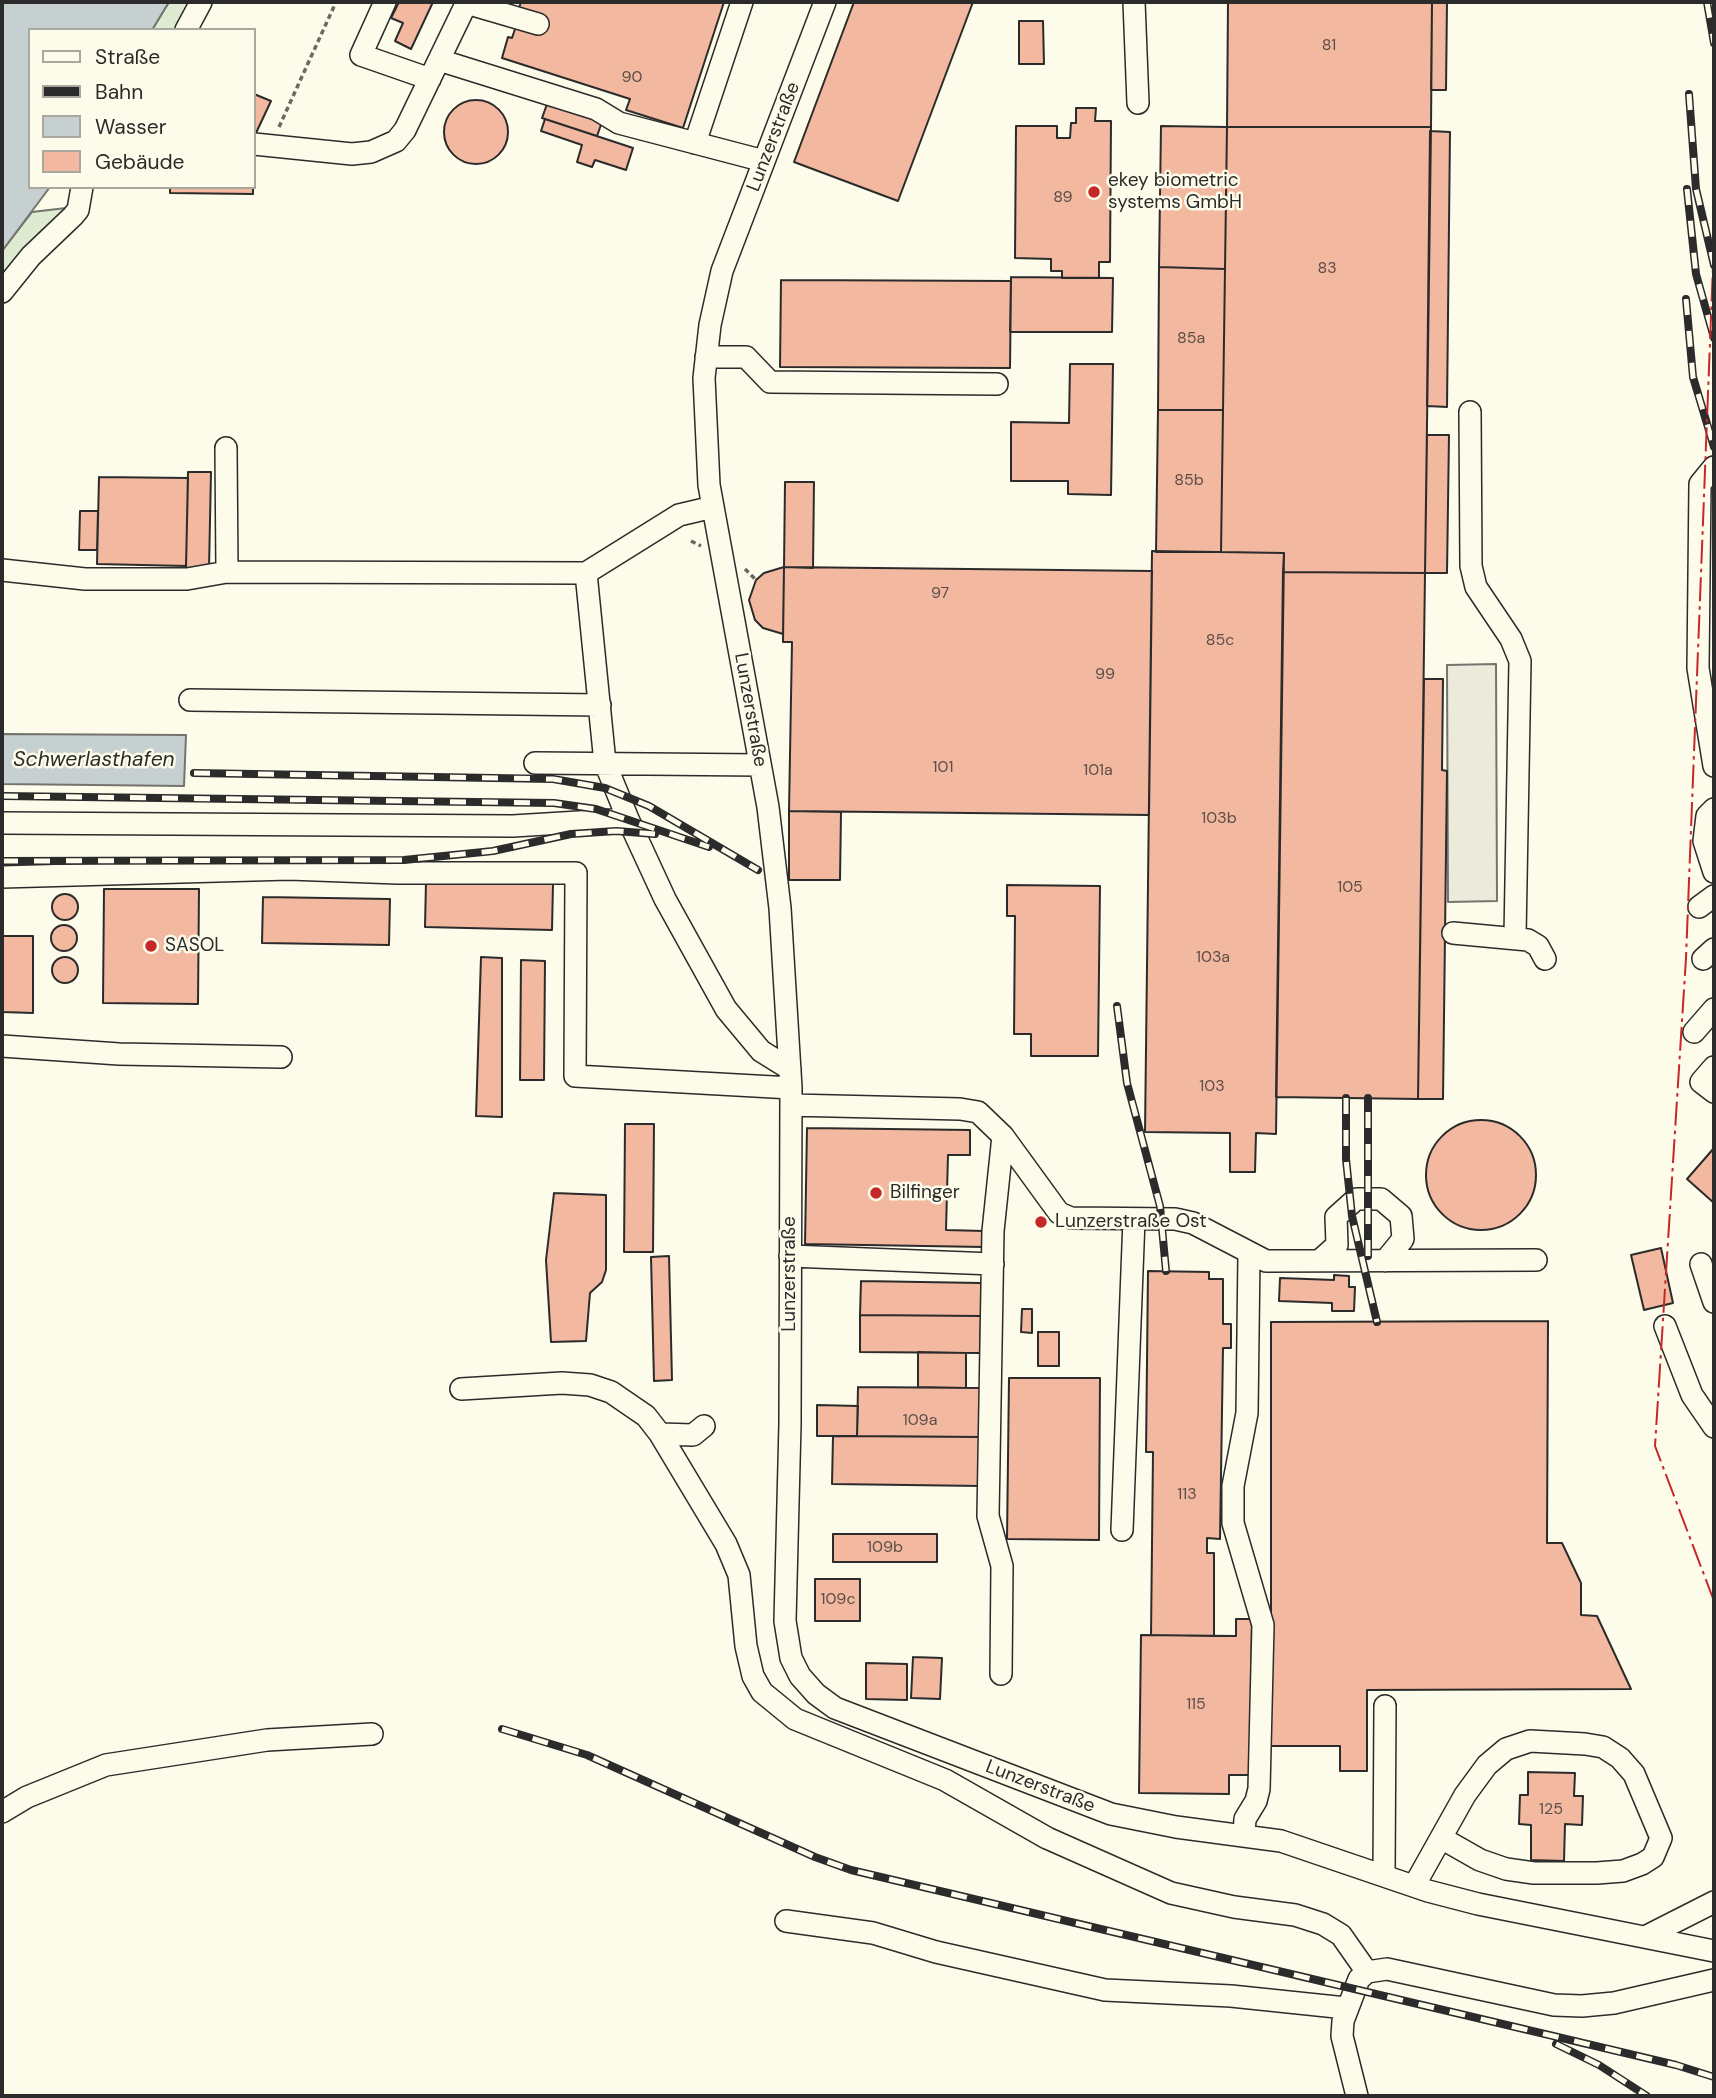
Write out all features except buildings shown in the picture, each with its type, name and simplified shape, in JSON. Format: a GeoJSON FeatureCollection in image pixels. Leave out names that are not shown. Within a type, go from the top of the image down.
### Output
{"type":"FeatureCollection","features":[{"type":"Feature","properties":{"kind":"street"},"geometry":{"type":"LineString","coordinates":[[187,28],[201,2]]}},
{"type":"Feature","properties":{"kind":"street"},"geometry":{"type":"LineString","coordinates":[[385,2],[361,55],[434,69],[596,109],[619,123],[764,161]]}},
{"type":"Feature","properties":{"kind":"street"},"geometry":{"type":"LineString","coordinates":[[262,145],[352,154],[386,147],[405,130],[467,2],[538,24]]}},
{"type":"Feature","properties":{"kind":"street"},"geometry":{"type":"LineString","coordinates":[[695,143],[742,2]]}},
{"type":"Feature","properties":{"kind":"street","name":"Lunzerstraße"},"geometry":{"type":"LineString","coordinates":[[825,2],[722,271],[706,357],[704,429],[713,507],[760,765],[780,908],[790,1087],[785,1621],[791,1658],[800,1676],[816,1694],[851,1716],[1111,1814],[1176,1827],[1281,1841],[1414,1886],[1478,1904],[1714,1951]]}},
{"type":"Feature","properties":{"kind":"street"},"geometry":{"type":"LineString","coordinates":[[1134,2],[1138,103]]}},
{"type":"Feature","properties":{"kind":"street"},"geometry":{"type":"LineString","coordinates":[[2,292],[31,256],[78,210],[82,189]]}},
{"type":"Feature","properties":{"kind":"street"},"geometry":{"type":"LineString","coordinates":[[706,357],[746,358],[770,383],[996,384]]}},
{"type":"Feature","properties":{"kind":"street"},"geometry":{"type":"LineString","coordinates":[[1470,412],[1471,565],[1476,587],[1511,639],[1520,661],[1515,936]]}},
{"type":"Feature","properties":{"kind":"street"},"geometry":{"type":"LineString","coordinates":[[226,448],[227,572]]}},
{"type":"Feature","properties":{"kind":"street"},"geometry":{"type":"LineString","coordinates":[[1714,467],[1700,484],[1698,668],[1709,704],[1714,766]]}},
{"type":"Feature","properties":{"kind":"street"},"geometry":{"type":"LineString","coordinates":[[2,570],[85,579],[187,579],[227,572],[586,573],[678,515],[713,507]]}},
{"type":"Feature","properties":{"kind":"street"},"geometry":{"type":"LineString","coordinates":[[586,573],[606,763],[628,819],[665,899],[726,1009],[790,1087]]}},
{"type":"Feature","properties":{"kind":"street"},"geometry":{"type":"LineString","coordinates":[[190,700],[600,705]]}},
{"type":"Feature","properties":{"kind":"street"},"geometry":{"type":"LineString","coordinates":[[535,763],[760,765]]}},
{"type":"Feature","properties":{"kind":"street"},"geometry":{"type":"LineString","coordinates":[[1714,809],[1707,816],[1704,841],[1714,872]]}},
{"type":"Feature","properties":{"kind":"street"},"geometry":{"type":"LineString","coordinates":[[2,823],[513,826],[628,819]]}},
{"type":"Feature","properties":{"kind":"street"},"geometry":{"type":"LineString","coordinates":[[2,877],[289,869],[398,873],[576,873],[575,1076],[790,1087],[978,1112],[1003,1136],[1059,1213],[1072,1218],[1175,1219],[1193,1223],[1257,1257],[1319,1261],[1536,1260]]}},
{"type":"Feature","properties":{"kind":"street"},"geometry":{"type":"LineString","coordinates":[[1453,933],[1515,936],[1538,946],[1545,959]]}},
{"type":"Feature","properties":{"kind":"street"},"geometry":{"type":"LineString","coordinates":[[1695,1032],[1714,1009]]}},
{"type":"Feature","properties":{"kind":"street"},"geometry":{"type":"LineString","coordinates":[[2,1046],[119,1054],[281,1057]]}},
{"type":"Feature","properties":{"kind":"street"},"geometry":{"type":"LineString","coordinates":[[1714,1066],[1701,1082],[1714,1092]]}},
{"type":"Feature","properties":{"kind":"street"},"geometry":{"type":"LineString","coordinates":[[1001,1674],[1002,1566],[988,1517],[993,1264],[1003,1136]]}},
{"type":"Feature","properties":{"kind":"street"},"geometry":{"type":"LineString","coordinates":[[1319,1261],[1337,1245],[1336,1217],[1356,1199],[1381,1199],[1401,1216],[1403,1238],[1385,1261]]}},
{"type":"Feature","properties":{"kind":"street"},"geometry":{"type":"LineString","coordinates":[[1122,1530],[1134,1219]]}},
{"type":"Feature","properties":{"kind":"street"},"geometry":{"type":"LineString","coordinates":[[790,1256],[993,1264]]}},
{"type":"Feature","properties":{"kind":"street"},"geometry":{"type":"LineString","coordinates":[[1244,1835],[1245,1819],[1256,1801],[1259,1789],[1263,1625],[1233,1523],[1233,1486],[1247,1413],[1257,1257]]}},
{"type":"Feature","properties":{"kind":"street"},"geometry":{"type":"LineString","coordinates":[[1701,1264],[1714,1302]]}},
{"type":"Feature","properties":{"kind":"street"},"geometry":{"type":"LineString","coordinates":[[1665,1326],[1688,1386],[1714,1427]]}},
{"type":"Feature","properties":{"kind":"street"},"geometry":{"type":"LineString","coordinates":[[461,1390],[562,1383],[590,1385],[629,1402],[660,1434],[726,1544],[739,1575],[746,1646],[753,1676],[777,1707],[821,1731],[945,1780],[1036,1833],[1171,1893],[1234,1907],[1295,1915],[1323,1924],[1341,1935],[1367,1972]]}},
{"type":"Feature","properties":{"kind":"street"},"geometry":{"type":"LineString","coordinates":[[660,1434],[693,1436],[704,1426]]}},
{"type":"Feature","properties":{"kind":"street"},"geometry":{"type":"LineString","coordinates":[[1384,1874],[1385,1706]]}},
{"type":"Feature","properties":{"kind":"street"},"geometry":{"type":"LineString","coordinates":[[2,1812],[56,1784],[106,1765],[267,1740],[372,1734]]}},
{"type":"Feature","properties":{"kind":"street"},"geometry":{"type":"LineString","coordinates":[[1414,1886],[1443,1839],[1465,1795],[1487,1765],[1506,1749],[1530,1741],[1603,1747],[1620,1758],[1634,1774],[1661,1838],[1653,1857],[1642,1864],[1623,1871],[1597,1873],[1506,1869],[1480,1860],[1443,1839]]}},
{"type":"Feature","properties":{"kind":"street"},"geometry":{"type":"LineString","coordinates":[[1647,1936],[1714,1902]]}},
{"type":"Feature","properties":{"kind":"street"},"geometry":{"type":"LineString","coordinates":[[786,1921],[873,1933],[936,1952],[1104,1990],[1231,1996],[1346,2008]]}},
{"type":"Feature","properties":{"kind":"street"},"geometry":{"type":"LineString","coordinates":[[1357,2096],[1342,2036],[1346,2008],[1359,1979],[1367,1972],[1387,1969],[1568,2006],[1614,2003],[1714,1980]]}},
{"type":"Feature","properties":{"kind":"path"},"geometry":{"type":"LineString","coordinates":[[262,145],[336,2]]}},
{"type":"Feature","properties":{"kind":"green space"},"geometry":{"type":"Polygon","coordinates":[[[169,2],[194,2],[181,28],[153,28],[169,2]]]}},
{"type":"Feature","properties":{"kind":"green space"},"geometry":{"type":"Polygon","coordinates":[[[66,208],[2,286],[2,251],[32,212],[66,208]]]}},
{"type":"Feature","properties":{"kind":"shaded area"},"geometry":{"type":"Polygon","coordinates":[[[1496,664],[1497,901],[1448,902],[1447,665],[1496,664]]]}},
{"type":"Feature","properties":{"kind":"water"},"geometry":{"type":"Polygon","coordinates":[[[2,2],[169,2],[153,28],[28,28],[28,189],[48,189],[2,251],[2,2]]]}},
{"type":"Feature","properties":{"kind":"water","name":"Schwerlasthafen"},"geometry":{"type":"Polygon","coordinates":[[[2,734],[186,735],[184,786],[2,784],[2,734]]]}},
{"type":"Feature","properties":{"kind":"railway"},"geometry":{"type":"LineString","coordinates":[[1707,2],[1714,43]]}},
{"type":"Feature","properties":{"kind":"railway"},"geometry":{"type":"LineString","coordinates":[[1689,94],[1696,189],[1714,265]]}},
{"type":"Feature","properties":{"kind":"railway"},"geometry":{"type":"LineString","coordinates":[[1687,189],[1696,274],[1714,338]]}},
{"type":"Feature","properties":{"kind":"railway"},"geometry":{"type":"LineString","coordinates":[[1686,299],[1693,377],[1714,447]]}},
{"type":"Feature","properties":{"kind":"railway"},"geometry":{"type":"LineString","coordinates":[[194,773],[553,779],[605,788],[649,806],[758,870]]}},
{"type":"Feature","properties":{"kind":"railway"},"geometry":{"type":"LineString","coordinates":[[2,796],[554,803],[596,809],[709,847]]}},
{"type":"Feature","properties":{"kind":"railway"},"geometry":{"type":"LineString","coordinates":[[2,861],[404,860],[493,851],[571,834],[616,831],[655,834]]}},
{"type":"Feature","properties":{"kind":"railway"},"geometry":{"type":"LineString","coordinates":[[1117,1006],[1127,1083],[1160,1206],[1166,1271]]}},
{"type":"Feature","properties":{"kind":"railway"},"geometry":{"type":"LineString","coordinates":[[1346,1098],[1346,1159],[1352,1216],[1377,1322]]}},
{"type":"Feature","properties":{"kind":"railway"},"geometry":{"type":"LineString","coordinates":[[1368,1098],[1368,1256]]}},
{"type":"Feature","properties":{"kind":"railway"},"geometry":{"type":"LineString","coordinates":[[502,1729],[587,1755],[815,1857],[851,1870],[1676,2065],[1714,2077]]}},
{"type":"Feature","properties":{"kind":"railway"},"geometry":{"type":"LineString","coordinates":[[1556,2044],[1599,2065],[1647,2096]]}},
{"type":"Feature","properties":{"kind":"power"},"geometry":{"type":"LineString","coordinates":[[1714,240],[1686,958],[1655,1446],[1714,1601]]}},
{"type":"Feature","properties":{"kind":"place","name":"ekey biometric systems GmbH"},"geometry":{"type":"Point","coordinates":[1094,192]}},
{"type":"Feature","properties":{"kind":"place","name":"SASOL"},"geometry":{"type":"Point","coordinates":[151,946]}},
{"type":"Feature","properties":{"kind":"place","name":"Bilfinger"},"geometry":{"type":"Point","coordinates":[876,1193]}},
{"type":"Feature","properties":{"kind":"place","name":"Lunzerstraße Ost"},"geometry":{"type":"Point","coordinates":[1041,1222]}}]}
